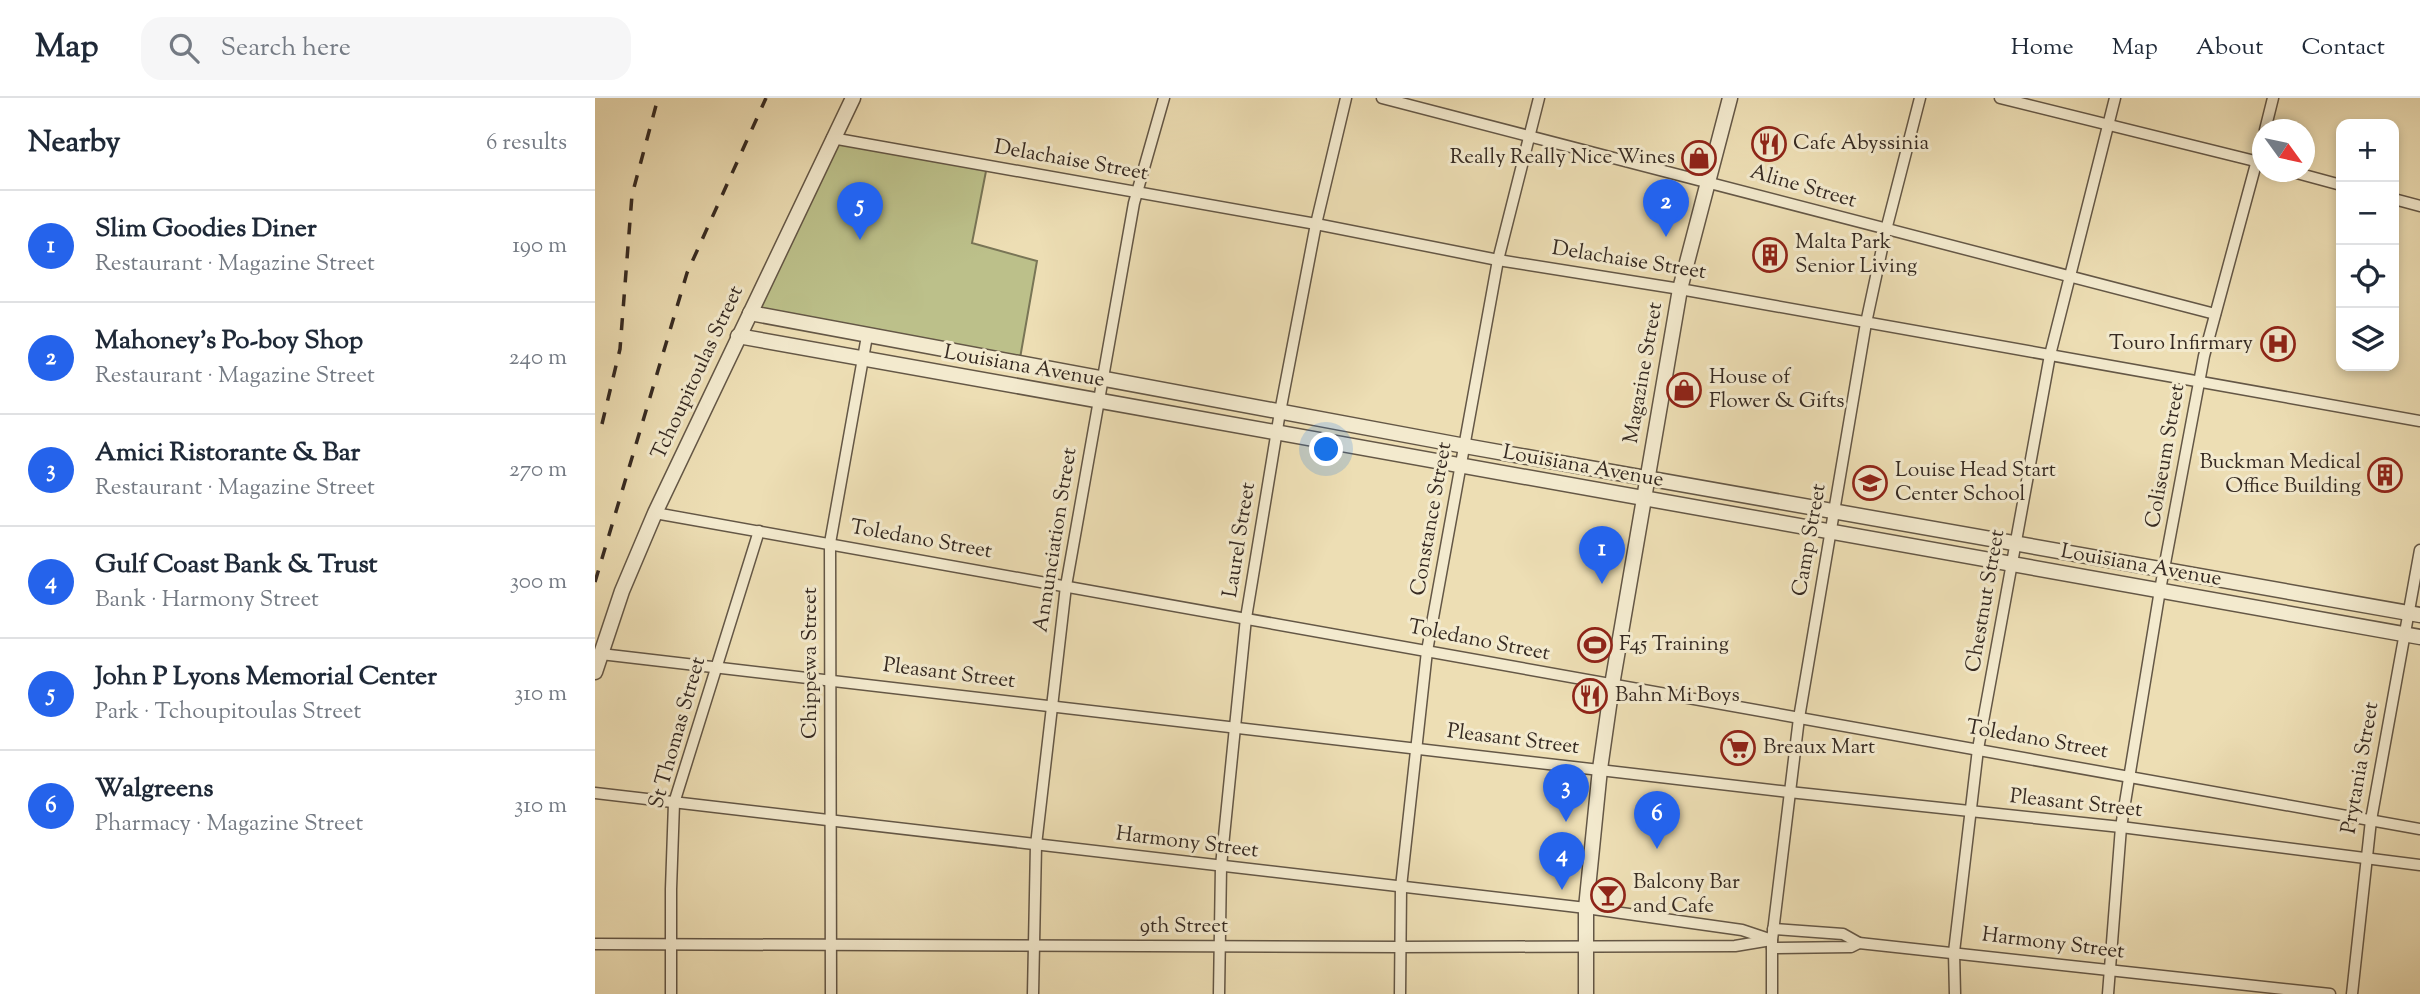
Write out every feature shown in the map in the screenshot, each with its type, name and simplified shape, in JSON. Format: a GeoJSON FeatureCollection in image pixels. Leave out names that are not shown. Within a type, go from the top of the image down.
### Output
{"type":"FeatureCollection","features":[{"type":"Feature","properties":{"kind":"street","name":"Tchoupitoulas Street"},"geometry":{"type":"LineString","coordinates":[[595,672],[622,592],[655,513],[853,98]]}},
{"type":"Feature","properties":{"kind":"street","name":"Annunciation Street"},"geometry":{"type":"LineString","coordinates":[[1033,994],[1036,845],[1066,586],[1137,192],[1164,98]]}},
{"type":"Feature","properties":{"kind":"street","name":"Laurel Street"},"geometry":{"type":"LineString","coordinates":[[1219,994],[1221,866],[1246,618],[1280,412],[1316,224],[1346,98]]}},
{"type":"Feature","properties":{"kind":"street","name":"Aline Street"},"geometry":{"type":"LineString","coordinates":[[1381,98],[2215,314]]}},
{"type":"Feature","properties":{"kind":"street","name":"Constance Street"},"geometry":{"type":"LineString","coordinates":[[1400,994],[1401,887],[1427,651],[1498,260],[1539,98]]}},
{"type":"Feature","properties":{"kind":"street","name":"Magazine Street"},"geometry":{"type":"LineString","coordinates":[[1586,994],[1586,908],[1600,769],[1612,685],[1681,289],[1730,98]]}},
{"type":"Feature","properties":{"kind":"street","name":"Camp Street"},"geometry":{"type":"LineString","coordinates":[[1772,994],[1773,939],[1799,718],[1866,323],[1886,230],[1920,98]]}},
{"type":"Feature","properties":{"kind":"street"},"geometry":{"type":"LineString","coordinates":[[2000,98],[2252,160]]}},
{"type":"Feature","properties":{"kind":"street","name":"Chestnut Street"},"geometry":{"type":"LineString","coordinates":[[1955,994],[1954,952],[1978,749],[2050,355],[2115,98]]}},
{"type":"Feature","properties":{"kind":"street"},"geometry":{"type":"LineString","coordinates":[[2268,119],[2273,98]]}},
{"type":"Feature","properties":{"kind":"street","name":"Delachaise Street"},"geometry":{"type":"LineString","coordinates":[[832,138],[1316,224],[1498,260],[1681,289],[2420,421]]}},
{"type":"Feature","properties":{"kind":"street"},"geometry":{"type":"LineString","coordinates":[[2315,178],[2336,184]]}},
{"type":"Feature","properties":{"kind":"street","name":"Coliseum Street"},"geometry":{"type":"LineString","coordinates":[[2108,994],[2121,827],[2161,590],[2199,381],[2215,314],[2254,182]]}},
{"type":"Feature","properties":{"kind":"street"},"geometry":{"type":"LineString","coordinates":[[2399,200],[2420,206]]}},
{"type":"Feature","properties":{"kind":"street","name":"Louisiana Avenue"},"geometry":{"type":"LineString","coordinates":[[750,313],[1465,446],[2414,614]]}},
{"type":"Feature","properties":{"kind":"street","name":"Chippewa Street"},"geometry":{"type":"LineString","coordinates":[[831,994],[830,543],[867,336]]}},
{"type":"Feature","properties":{"kind":"street","name":"Louisiana Avenue"},"geometry":{"type":"LineString","coordinates":[[738,337],[2420,638]]}},
{"type":"Feature","properties":{"kind":"street"},"geometry":{"type":"LineString","coordinates":[[1554,483],[1557,462]]}},
{"type":"Feature","properties":{"kind":"street","name":"Toledano Street"},"geometry":{"type":"LineString","coordinates":[[655,513],[2420,829]]}},
{"type":"Feature","properties":{"kind":"street","name":"St Thomas Street"},"geometry":{"type":"LineString","coordinates":[[671,994],[674,803],[759,530]]}},
{"type":"Feature","properties":{"kind":"street","name":"Prytania Street"},"geometry":{"type":"LineString","coordinates":[[2352,994],[2371,820],[2404,635],[2414,614],[2420,550]]}},
{"type":"Feature","properties":{"kind":"street","name":"Pleasant Street"},"geometry":{"type":"LineString","coordinates":[[601,654],[1789,792],[2121,827],[2420,865]]}},
{"type":"Feature","properties":{"kind":"street","name":"Harmony Street"},"geometry":{"type":"LineString","coordinates":[[595,793],[1586,908],[1742,930],[1773,939],[1851,947],[1859,943],[1954,952],[2330,994]]}},
{"type":"Feature","properties":{"kind":"street"},"geometry":{"type":"LineString","coordinates":[[1773,939],[1843,934],[1859,943]]}},
{"type":"Feature","properties":{"kind":"street","name":"9th Street"},"geometry":{"type":"LineString","coordinates":[[595,944],[1735,946],[1773,939]]}},
{"type":"Feature","properties":{"kind":"green space"},"geometry":{"type":"Polygon","coordinates":[[[832,138],[987,166],[972,243],[1037,261],[1019,364],[750,313],[832,138]]]}},
{"type":"Feature","properties":{"kind":"railway"},"geometry":{"type":"LineString","coordinates":[[602,424],[620,349],[632,195],[658,98]]}},
{"type":"Feature","properties":{"kind":"railway"},"geometry":{"type":"LineString","coordinates":[[595,582],[687,273],[766,98]]}},
{"type":"Feature","properties":{"kind":"place","name":"Cafe Abyssinia"},"geometry":{"type":"Point","coordinates":[1769,144]}},
{"type":"Feature","properties":{"kind":"place","name":"Really Really Nice Wines"},"geometry":{"type":"Point","coordinates":[1699,158]}},
{"type":"Feature","properties":{"kind":"place","name":"Mahoney's Po-boy Shop"},"geometry":{"type":"Point","coordinates":[1666,237]}},
{"type":"Feature","properties":{"kind":"place","name":"John P Lyons Memorial Center"},"geometry":{"type":"Point","coordinates":[860,240]}},
{"type":"Feature","properties":{"kind":"place","name":"Malta Park Senior Living"},"geometry":{"type":"Point","coordinates":[1770,255]}},
{"type":"Feature","properties":{"kind":"place","name":"Touro Infirmary"},"geometry":{"type":"Point","coordinates":[2278,344]}},
{"type":"Feature","properties":{"kind":"place","name":"House of Flower & Gifts"},"geometry":{"type":"Point","coordinates":[1684,390]}},
{"type":"Feature","properties":{"kind":"place","name":"Buckman Medical Office Building"},"geometry":{"type":"Point","coordinates":[2385,475]}},
{"type":"Feature","properties":{"kind":"place","name":"Louise Head Start Center School"},"geometry":{"type":"Point","coordinates":[1870,483]}},
{"type":"Feature","properties":{"kind":"place","name":"Slim Goodies Diner"},"geometry":{"type":"Point","coordinates":[1602,584]}},
{"type":"Feature","properties":{"kind":"place","name":"F45 Training"},"geometry":{"type":"Point","coordinates":[1595,645]}},
{"type":"Feature","properties":{"kind":"place","name":"Bahn Mi Boys"},"geometry":{"type":"Point","coordinates":[1590,696]}},
{"type":"Feature","properties":{"kind":"place","name":"Breaux Mart"},"geometry":{"type":"Point","coordinates":[1738,748]}},
{"type":"Feature","properties":{"kind":"place","name":"Amici Ristorante & Bar"},"geometry":{"type":"Point","coordinates":[1566,822]}},
{"type":"Feature","properties":{"kind":"place","name":"Walgreens"},"geometry":{"type":"Point","coordinates":[1657,849]}},
{"type":"Feature","properties":{"kind":"place","name":"Gulf Coast Bank & Trust"},"geometry":{"type":"Point","coordinates":[1562,890]}},
{"type":"Feature","properties":{"kind":"place","name":"Balcony Bar and Cafe"},"geometry":{"type":"Point","coordinates":[1608,895]}}]}
